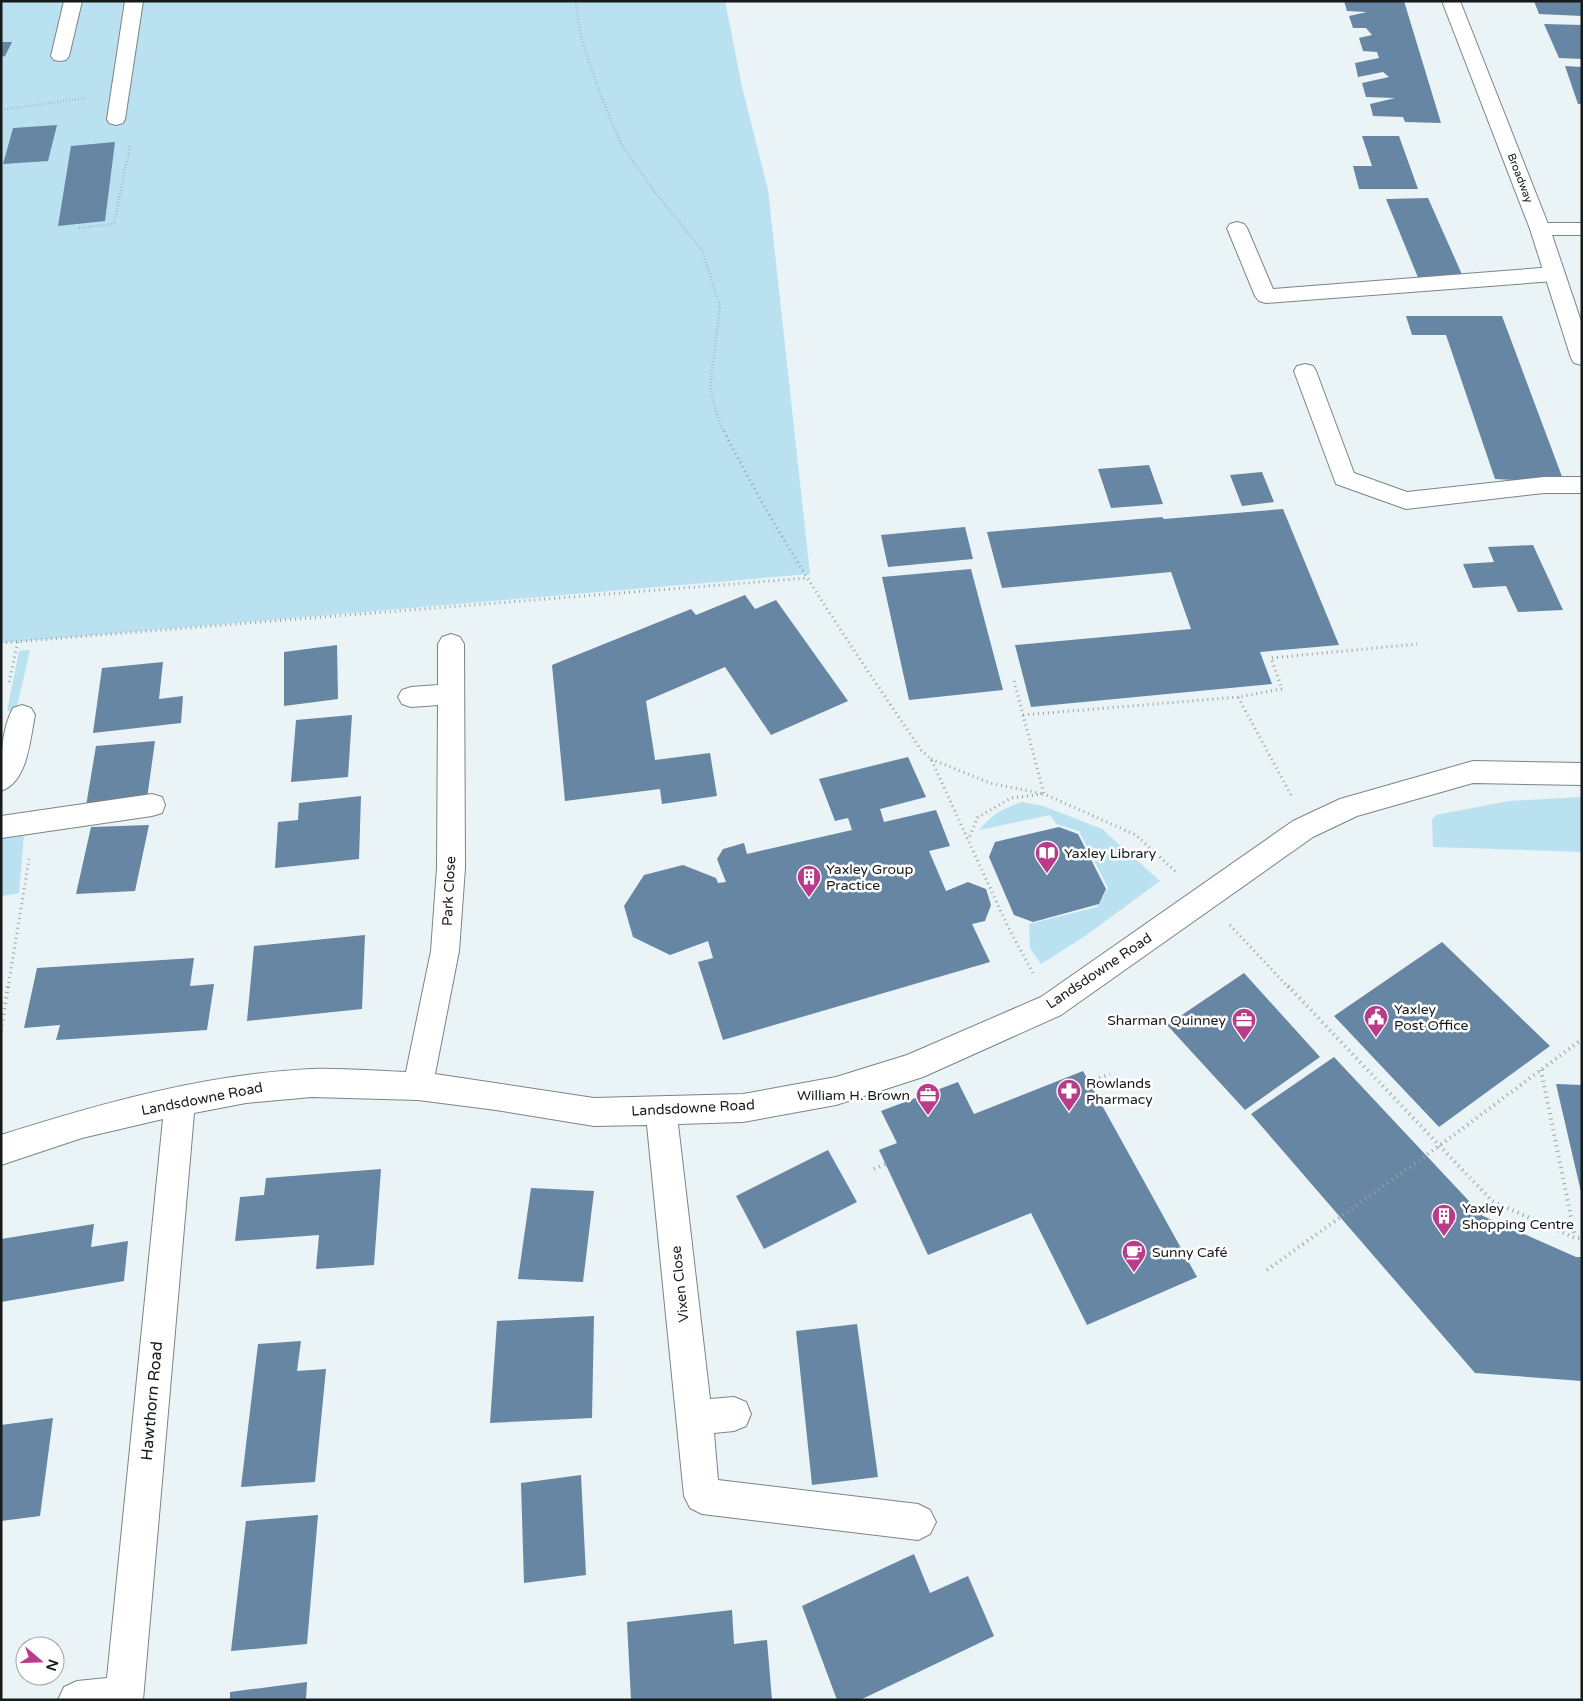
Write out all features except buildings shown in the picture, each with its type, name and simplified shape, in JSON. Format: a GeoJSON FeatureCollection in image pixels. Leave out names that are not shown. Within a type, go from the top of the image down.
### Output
{"type":"FeatureCollection","features":[{"type":"Feature","properties":{"kind":"street"},"geometry":{"type":"LineString","coordinates":[[60,56],[73,1]]}},
{"type":"Feature","properties":{"kind":"street"},"geometry":{"type":"LineString","coordinates":[[116,119],[134,1]]}},
{"type":"Feature","properties":{"kind":"street","name":"Broadway"},"geometry":{"type":"LineString","coordinates":[[1450,1],[1540,229],[1582,358]]}},
{"type":"Feature","properties":{"kind":"street"},"geometry":{"type":"LineString","coordinates":[[1237,228],[1266,296],[1554,274]]}},
{"type":"Feature","properties":{"kind":"street"},"geometry":{"type":"LineString","coordinates":[[1540,229],[1582,229]]}},
{"type":"Feature","properties":{"kind":"street"},"geometry":{"type":"LineString","coordinates":[[1305,371],[1344,478],[1406,501],[1544,485],[1582,485]]}},
{"type":"Feature","properties":{"kind":"street","name":"Park Close"},"geometry":{"type":"LineString","coordinates":[[418,1086],[445,951],[451,868],[451,644]]}},
{"type":"Feature","properties":{"kind":"street"},"geometry":{"type":"LineString","coordinates":[[411,697],[451,694]]}},
{"type":"Feature","properties":{"kind":"street"},"geometry":{"type":"LineString","coordinates":[[1,780],[10,767],[22,715]]}},
{"type":"Feature","properties":{"kind":"street","name":"Landsdowne Road"},"geometry":{"type":"LineString","coordinates":[[1,1150],[82,1124],[180,1102],[246,1088],[312,1083],[418,1086],[496,1096],[594,1112],[661,1112],[743,1108],[836,1091],[912,1067],[1051,1006],[1302,829],[1350,807],[1473,772],[1582,774]]}},
{"type":"Feature","properties":{"kind":"street"},"geometry":{"type":"LineString","coordinates":[[1,827],[152,805]]}},
{"type":"Feature","properties":{"kind":"street","name":"Hawthorn Road"},"geometry":{"type":"LineString","coordinates":[[124,1697],[180,1102]]}},
{"type":"Feature","properties":{"kind":"street","name":"Vixen Close"},"geometry":{"type":"LineString","coordinates":[[661,1112],[702,1496],[918,1522]]}},
{"type":"Feature","properties":{"kind":"street"},"geometry":{"type":"LineString","coordinates":[[695,1418],[734,1414]]}},
{"type":"Feature","properties":{"kind":"street"},"geometry":{"type":"LineString","coordinates":[[77,1700],[124,1697]]}},
{"type":"Feature","properties":{"kind":"path"},"geometry":{"type":"LineString","coordinates":[[575,1],[585,48],[599,91],[622,144],[654,191],[702,250],[720,306],[710,387],[719,422],[754,491],[807,578],[921,750],[931,759],[990,783],[1044,794],[1136,835],[1205,898],[1492,1201],[1575,1238],[1582,1238]]}},
{"type":"Feature","properties":{"kind":"path"},"geometry":{"type":"LineString","coordinates":[[1,110],[121,93]]}},
{"type":"Feature","properties":{"kind":"path"},"geometry":{"type":"LineString","coordinates":[[79,228],[114,224],[132,138],[116,119]]}},
{"type":"Feature","properties":{"kind":"path"},"geometry":{"type":"LineString","coordinates":[[1,643],[807,578]]}},
{"type":"Feature","properties":{"kind":"path"},"geometry":{"type":"LineString","coordinates":[[8,687],[18,641]]}},
{"type":"Feature","properties":{"kind":"path"},"geometry":{"type":"LineString","coordinates":[[1023,715],[1238,697],[1282,689],[1271,658],[1417,644]]}},
{"type":"Feature","properties":{"kind":"path"},"geometry":{"type":"LineString","coordinates":[[1014,681],[1044,794]]}},
{"type":"Feature","properties":{"kind":"path"},"geometry":{"type":"LineString","coordinates":[[1238,697],[1291,794],[1302,829]]}},
{"type":"Feature","properties":{"kind":"path"},"geometry":{"type":"LineString","coordinates":[[931,759],[1008,928],[1051,1006]]}},
{"type":"Feature","properties":{"kind":"path"},"geometry":{"type":"LineString","coordinates":[[968,840],[978,817],[1011,798],[1044,794]]}},
{"type":"Feature","properties":{"kind":"path"},"geometry":{"type":"LineString","coordinates":[[1266,1270],[1439,1146],[1581,1040]]}},
{"type":"Feature","properties":{"kind":"path"},"geometry":{"type":"LineString","coordinates":[[1541,1070],[1575,1238]]}},
{"type":"Feature","properties":{"kind":"path"},"geometry":{"type":"LineString","coordinates":[[1089,1082],[1110,1074]]}},
{"type":"Feature","properties":{"kind":"path"},"geometry":{"type":"LineString","coordinates":[[874,1169],[886,1164]]}},
{"type":"Feature","properties":{"kind":"shaded area"},"geometry":{"type":"Polygon","coordinates":[[[1,1],[725,1],[742,87],[768,190],[810,574],[1,643],[1,1]]]}},
{"type":"Feature","properties":{"kind":"shaded area"},"geometry":{"type":"Polygon","coordinates":[[[30,650],[16,711],[7,711],[19,651],[30,650]]]}},
{"type":"Feature","properties":{"kind":"shaded area"},"geometry":{"type":"Polygon","coordinates":[[[1582,797],[1582,852],[1433,847],[1432,820],[1436,815],[1509,801],[1582,797]]]}},
{"type":"Feature","properties":{"kind":"shaded area"},"geometry":{"type":"Polygon","coordinates":[[[1022,802],[1043,806],[1102,829],[1160,881],[1085,936],[1041,964],[1030,948],[1029,924],[1097,907],[1108,888],[1079,831],[1056,824],[1050,815],[979,830],[998,813],[1022,802]]]}},
{"type":"Feature","properties":{"kind":"shaded area"},"geometry":{"type":"Polygon","coordinates":[[[24,834],[19,893],[1,896],[1,837],[24,834]]]}},
{"type":"Feature","properties":{"kind":"place","name":"Yaxley Library"},"geometry":{"type":"Point","coordinates":[1047,874]}},
{"type":"Feature","properties":{"kind":"place","name":"Yaxley Group Practice"},"geometry":{"type":"Point","coordinates":[809,898]}},
{"type":"Feature","properties":{"kind":"place","name":"Yaxley Post Office"},"geometry":{"type":"Point","coordinates":[1376,1038]}},
{"type":"Feature","properties":{"kind":"place","name":"Sharman Quinney"},"geometry":{"type":"Point","coordinates":[1244,1041]}},
{"type":"Feature","properties":{"kind":"place","name":"Rowlands Pharmacy"},"geometry":{"type":"Point","coordinates":[1069,1112]}},
{"type":"Feature","properties":{"kind":"place","name":"William H. Brown"},"geometry":{"type":"Point","coordinates":[928,1116]}},
{"type":"Feature","properties":{"kind":"place","name":"Yaxley Shopping Centre"},"geometry":{"type":"Point","coordinates":[1444,1237]}},
{"type":"Feature","properties":{"kind":"place","name":"Sunny Café"},"geometry":{"type":"Point","coordinates":[1134,1273]}}]}
